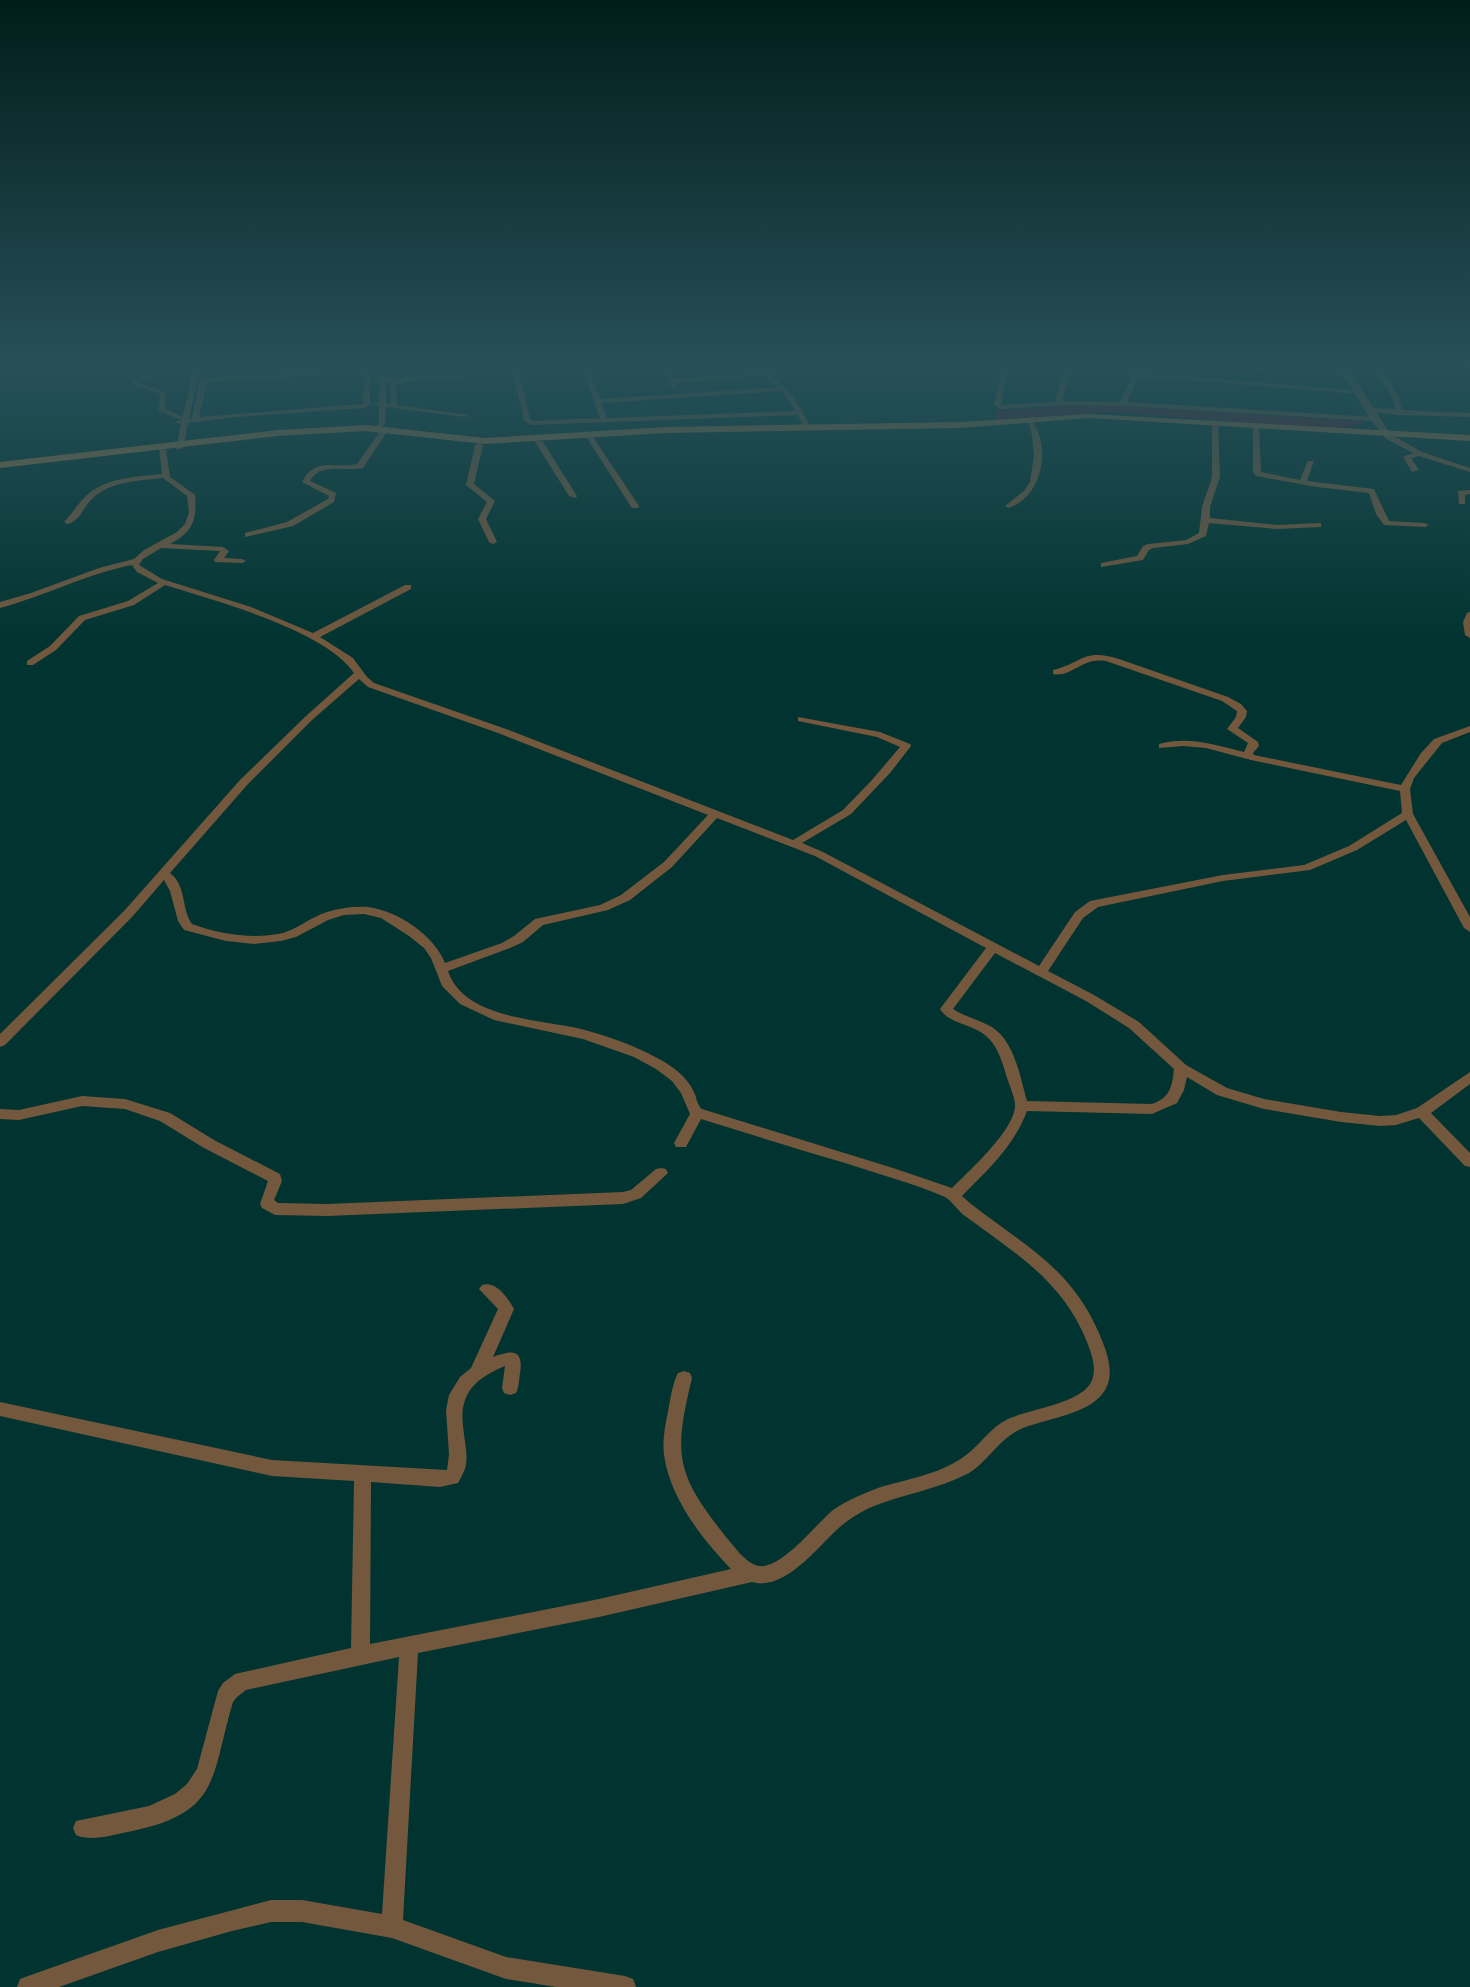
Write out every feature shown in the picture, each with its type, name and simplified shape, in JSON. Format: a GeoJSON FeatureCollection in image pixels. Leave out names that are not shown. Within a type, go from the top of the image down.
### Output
{"type":"FeatureCollection","features":[{"type":"Feature","properties":{"kind":"main road"},"geometry":{"type":"LineString","coordinates":[[0,466],[84,457]]}},
{"type":"Feature","properties":{"kind":"street"},"geometry":{"type":"LineString","coordinates":[[165,476],[170,457]]}},
{"type":"Feature","properties":{"kind":"street"},"geometry":{"type":"LineString","coordinates":[[248,535],[290,524],[331,500],[333,495],[307,484],[307,478],[324,466],[347,469],[360,466],[364,457]]}},
{"type":"Feature","properties":{"kind":"street"},"geometry":{"type":"LineString","coordinates":[[476,457],[470,484],[474,490],[491,502],[482,519],[493,542]]}},
{"type":"Feature","properties":{"kind":"street"},"geometry":{"type":"LineString","coordinates":[[548,457],[573,496]]}},
{"type":"Feature","properties":{"kind":"street"},"geometry":{"type":"LineString","coordinates":[[603,457],[635,506]]}},
{"type":"Feature","properties":{"kind":"street"},"geometry":{"type":"LineString","coordinates":[[1010,506],[1031,488],[1035,476],[1036,457]]}},
{"type":"Feature","properties":{"kind":"street"},"geometry":{"type":"LineString","coordinates":[[1104,565],[1140,558],[1146,548],[1151,546],[1191,541],[1203,534],[1206,507],[1216,477],[1216,457]]}},
{"type":"Feature","properties":{"kind":"street"},"geometry":{"type":"LineString","coordinates":[[1257,457],[1258,472],[1303,482],[1371,491],[1374,494],[1378,513],[1387,523],[1425,525]]}},
{"type":"Feature","properties":{"kind":"street"},"geometry":{"type":"LineString","coordinates":[[1408,457],[1414,470]]}},
{"type":"Feature","properties":{"kind":"street"},"geometry":{"type":"LineString","coordinates":[[1428,457],[1470,470]]}},
{"type":"Feature","properties":{"kind":"street"},"geometry":{"type":"LineString","coordinates":[[1303,482],[1311,464]]}},
{"type":"Feature","properties":{"kind":"street"},"geometry":{"type":"LineString","coordinates":[[0,605],[29,597],[102,569],[137,561],[188,528],[192,509],[191,495],[165,476],[127,481],[104,487],[88,498],[78,515],[68,522]]}},
{"type":"Feature","properties":{"kind":"street"},"geometry":{"type":"LineString","coordinates":[[1462,502],[1461,493],[1470,492]]}},
{"type":"Feature","properties":{"kind":"street"},"geometry":{"type":"LineString","coordinates":[[1206,520],[1277,528],[1318,525]]}},
{"type":"Feature","properties":{"kind":"street"},"geometry":{"type":"LineString","coordinates":[[162,546],[224,549],[225,551],[218,560],[242,561]]}},
{"type":"Feature","properties":{"kind":"street"},"geometry":{"type":"LineString","coordinates":[[137,561],[135,566],[139,570],[165,582],[223,600],[312,637],[345,656],[358,674],[371,685],[502,731],[794,844],[835,863],[992,948],[1090,998],[1134,1025],[1181,1068],[1222,1092],[1264,1104],[1341,1117],[1380,1121],[1396,1120],[1422,1112],[1470,1077]]}},
{"type":"Feature","properties":{"kind":"street"},"geometry":{"type":"LineString","coordinates":[[30,663],[53,648],[82,618],[131,602],[165,582]]}},
{"type":"Feature","properties":{"kind":"street"},"geometry":{"type":"LineString","coordinates":[[312,637],[408,587]]}},
{"type":"Feature","properties":{"kind":"street"},"geometry":{"type":"LineString","coordinates":[[1470,615],[1467,627],[1470,635]]}},
{"type":"Feature","properties":{"kind":"street"},"geometry":{"type":"LineString","coordinates":[[1056,672],[1069,670],[1086,658],[1108,659],[1225,699],[1241,709],[1241,717],[1232,729],[1253,742],[1254,746],[1248,752],[1249,756]]}},
{"type":"Feature","properties":{"kind":"street"},"geometry":{"type":"LineString","coordinates":[[0,1042],[68,971],[114,928],[244,782],[309,718],[358,674]]}},
{"type":"Feature","properties":{"kind":"street"},"geometry":{"type":"LineString","coordinates":[[794,844],[810,832],[827,825],[848,812],[906,746],[880,735],[801,719]]}},
{"type":"Feature","properties":{"kind":"street"},"geometry":{"type":"LineString","coordinates":[[1470,729],[1443,738],[1434,744],[1409,778],[1405,789],[1408,814],[1470,928]]}},
{"type":"Feature","properties":{"kind":"street"},"geometry":{"type":"LineString","coordinates":[[1162,746],[1170,743],[1185,743],[1405,789]]}},
{"type":"Feature","properties":{"kind":"street"},"geometry":{"type":"LineString","coordinates":[[440,969],[508,945],[520,939],[532,926],[541,921],[602,908],[619,901],[673,859],[702,830],[715,813]]}},
{"type":"Feature","properties":{"kind":"street"},"geometry":{"type":"LineString","coordinates":[[1041,972],[1079,915],[1094,904],[1223,878],[1306,868],[1353,848],[1408,814]]}},
{"type":"Feature","properties":{"kind":"street"},"geometry":{"type":"LineString","coordinates":[[83,1828],[122,1824],[143,1819],[172,1805],[197,1789],[207,1767],[222,1708],[230,1690],[236,1685],[254,1678],[360,1655],[599,1608],[752,1574],[762,1575],[786,1564],[806,1550],[841,1514],[857,1505],[877,1496],[924,1485],[948,1475],[971,1462],[1009,1426],[1026,1418],[1075,1405],[1092,1396],[1100,1384],[1102,1371],[1100,1357],[1071,1297],[1054,1278],[954,1195],[893,1173],[697,1113],[692,1107],[682,1082],[666,1068],[608,1041],[560,1029],[510,1022],[491,1016],[458,996],[445,983],[434,952],[421,938],[370,910],[324,917],[298,931],[274,939],[232,938],[194,930],[184,922],[174,882],[164,874]]}},
{"type":"Feature","properties":{"kind":"street"},"geometry":{"type":"LineString","coordinates":[[954,1195],[999,1149],[1014,1126],[1022,1106],[1009,1062],[998,1040],[987,1030],[949,1013],[946,1009],[992,948]]}},
{"type":"Feature","properties":{"kind":"street"},"geometry":{"type":"LineString","coordinates":[[1022,1106],[1152,1109],[1172,1101],[1178,1094],[1181,1068]]}},
{"type":"Feature","properties":{"kind":"street"},"geometry":{"type":"LineString","coordinates":[[0,1114],[19,1116],[82,1101],[125,1104],[155,1113],[275,1178],[275,1184],[267,1199],[267,1204],[275,1209],[326,1210],[623,1198],[636,1194],[661,1173]]}},
{"type":"Feature","properties":{"kind":"street"},"geometry":{"type":"LineString","coordinates":[[1422,1112],[1470,1162]]}},
{"type":"Feature","properties":{"kind":"street"},"geometry":{"type":"LineString","coordinates":[[681,1143],[697,1113]]}},
{"type":"Feature","properties":{"kind":"street"},"geometry":{"type":"LineString","coordinates":[[478,1372],[506,1309],[502,1301],[487,1289]]}},
{"type":"Feature","properties":{"kind":"street"},"geometry":{"type":"LineString","coordinates":[[0,1409],[272,1468],[362,1476],[440,1479],[452,1477],[457,1467],[452,1423],[456,1400],[468,1380],[478,1372],[511,1358],[514,1362],[510,1388]]}},
{"type":"Feature","properties":{"kind":"street"},"geometry":{"type":"LineString","coordinates":[[684,1378],[671,1443],[675,1474],[695,1509],[735,1560],[752,1574]]}},
{"type":"Feature","properties":{"kind":"street"},"geometry":{"type":"LineString","coordinates":[[360,1655],[362,1476]]}},
{"type":"Feature","properties":{"kind":"street"},"geometry":{"type":"LineString","coordinates":[[392,1927],[409,1645]]}},
{"type":"Feature","properties":{"kind":"street"},"geometry":{"type":"LineString","coordinates":[[28,1987],[158,1941],[271,1911],[302,1911],[392,1927],[506,1968],[625,1987]]}}]}
